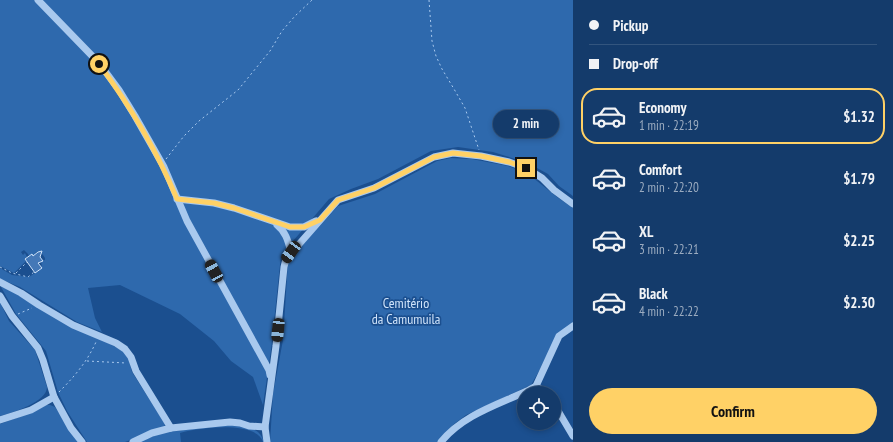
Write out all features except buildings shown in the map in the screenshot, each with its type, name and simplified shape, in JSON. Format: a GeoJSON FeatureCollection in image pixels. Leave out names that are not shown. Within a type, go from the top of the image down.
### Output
{"type":"FeatureCollection","features":[{"type":"Feature","properties":{"kind":"street"},"geometry":{"type":"LineString","coordinates":[[38,0],[99,64],[135,116],[162,164],[187,221],[269,370],[270,380]]}},
{"type":"Feature","properties":{"kind":"street"},"geometry":{"type":"LineString","coordinates":[[267,442],[265,427],[286,259],[338,200],[374,188],[434,157],[453,153],[481,156],[509,162],[526,168],[542,178],[554,190],[573,204]]}},
{"type":"Feature","properties":{"kind":"street"},"geometry":{"type":"LineString","coordinates":[[177,199],[201,201],[228,206],[290,227],[304,227],[320,220]]}},
{"type":"Feature","properties":{"kind":"street"},"geometry":{"type":"LineString","coordinates":[[274,222],[283,230],[288,240],[291,252]]}},
{"type":"Feature","properties":{"kind":"street"},"geometry":{"type":"LineString","coordinates":[[0,282],[22,293],[38,305],[73,325],[116,343],[125,349],[136,371],[171,428]]}},
{"type":"Feature","properties":{"kind":"street"},"geometry":{"type":"LineString","coordinates":[[0,296],[12,316],[38,348],[54,397],[71,428],[82,442]]}},
{"type":"Feature","properties":{"kind":"street"},"geometry":{"type":"LineString","coordinates":[[536,386],[559,336],[573,326]]}},
{"type":"Feature","properties":{"kind":"street"},"geometry":{"type":"LineString","coordinates":[[441,442],[455,427],[469,418],[517,396]]}},
{"type":"Feature","properties":{"kind":"street"},"geometry":{"type":"LineString","coordinates":[[0,420],[31,410],[54,397]]}},
{"type":"Feature","properties":{"kind":"street"},"geometry":{"type":"LineString","coordinates":[[561,416],[573,436]]}},
{"type":"Feature","properties":{"kind":"street"},"geometry":{"type":"LineString","coordinates":[[133,442],[171,428],[230,422],[249,426],[265,427]]}},
{"type":"Feature","properties":{"kind":"path"},"geometry":{"type":"LineString","coordinates":[[162,164],[184,136],[199,121],[238,90],[270,51],[282,31],[312,0]]}},
{"type":"Feature","properties":{"kind":"path"},"geometry":{"type":"LineString","coordinates":[[429,0],[432,41],[436,56],[465,108],[481,156]]}},
{"type":"Feature","properties":{"kind":"path"},"geometry":{"type":"LineString","coordinates":[[16,274],[27,262]]}},
{"type":"Feature","properties":{"kind":"path"},"geometry":{"type":"LineString","coordinates":[[0,267],[12,274],[28,276],[34,272]]}},
{"type":"Feature","properties":{"kind":"path"},"geometry":{"type":"LineString","coordinates":[[12,316],[38,305]]}},
{"type":"Feature","properties":{"kind":"path"},"geometry":{"type":"LineString","coordinates":[[54,397],[80,370],[99,336]]}},
{"type":"Feature","properties":{"kind":"path"},"geometry":{"type":"LineString","coordinates":[[86,361],[133,363]]}},
{"type":"Feature","properties":{"kind":"green space"},"geometry":{"type":"Polygon","coordinates":[[[0,0],[573,0],[573,196],[559,186],[548,174],[528,163],[493,152],[458,147],[431,151],[378,179],[329,199],[281,255],[271,350],[263,405],[253,377],[231,361],[214,341],[180,314],[120,285],[88,288],[95,318],[102,332],[77,322],[20,287],[0,279],[0,268],[12,275],[29,277],[42,268],[41,261],[45,260],[45,258],[39,251],[35,253],[36,256],[29,257],[24,250],[21,252],[23,255],[25,253],[27,257],[25,259],[26,261],[14,273],[0,266],[0,0]]]}},
{"type":"Feature","properties":{"kind":"green space","name":"Cemitério da Camumuila"},"geometry":{"type":"Polygon","coordinates":[[[451,158],[472,159],[508,166],[527,173],[573,208],[573,323],[556,337],[531,385],[517,386],[517,391],[466,415],[454,424],[437,442],[270,442],[273,394],[283,340],[288,261],[338,206],[375,194],[437,161],[451,158]]]}},
{"type":"Feature","properties":{"kind":"green space"},"geometry":{"type":"Polygon","coordinates":[[[1,287],[7,288],[123,351],[129,360],[132,372],[165,424],[164,427],[125,442],[87,442],[67,411],[58,392],[46,351],[16,314],[1,287]]]}},
{"type":"Feature","properties":{"kind":"green space"},"geometry":{"type":"Polygon","coordinates":[[[0,302],[9,321],[35,350],[47,387],[41,397],[35,402],[0,416],[0,302]]]}},
{"type":"Feature","properties":{"kind":"green space"},"geometry":{"type":"Polygon","coordinates":[[[46,405],[55,407],[78,442],[0,442],[0,424],[33,412],[46,405]]]}},
{"type":"Feature","properties":{"kind":"green space"},"geometry":{"type":"Polygon","coordinates":[[[231,425],[255,430],[262,437],[264,442],[258,435],[249,431],[225,427],[199,429],[180,433],[181,442],[139,442],[164,432],[231,425]]]}},
{"type":"Feature","properties":{"kind":"route"},"geometry":{"type":"LineString","coordinates":[[99,64],[135,116],[156,152],[177,199],[214,203],[234,208],[290,227],[304,227],[320,220],[338,200],[374,188],[434,157],[453,153],[481,156],[509,162],[526,168]]}}]}
